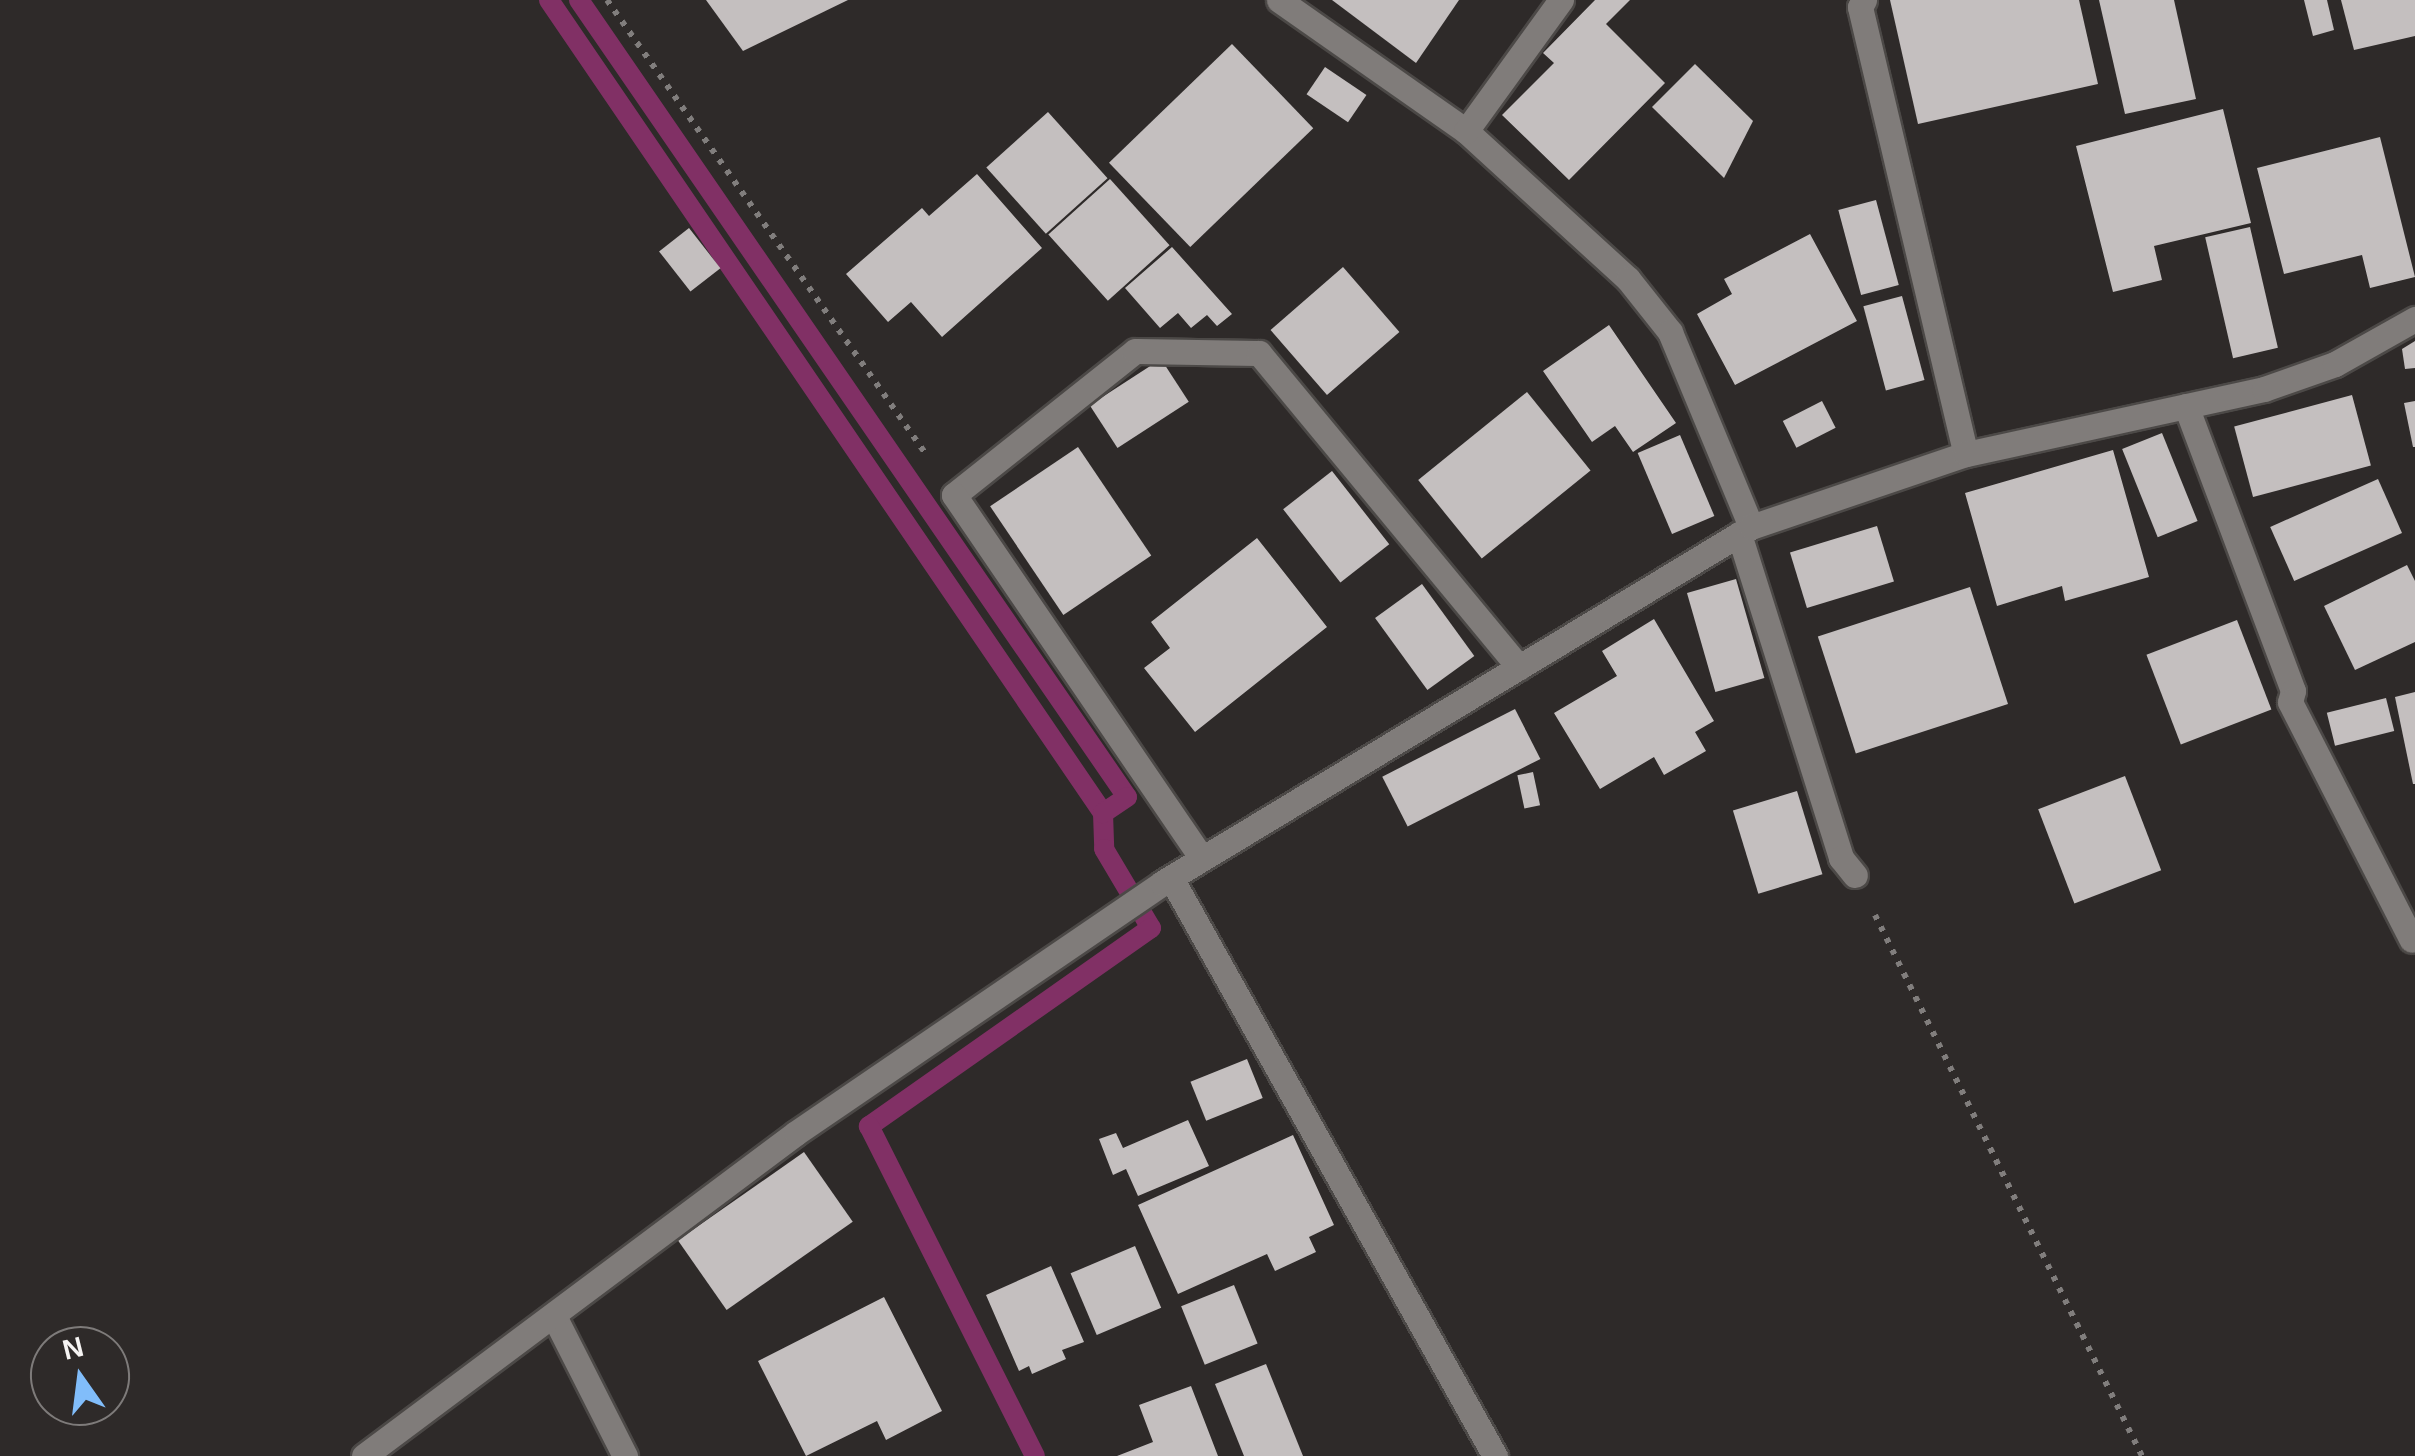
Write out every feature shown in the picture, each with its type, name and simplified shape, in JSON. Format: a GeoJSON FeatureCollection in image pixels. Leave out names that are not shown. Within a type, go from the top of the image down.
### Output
{"type":"FeatureCollection","features":[{"type":"Feature","properties":{"kind":"street"},"geometry":{"type":"LineString","coordinates":[[1279,0],[1466,130],[1628,279],[1670,332],[1745,530],[1841,858],[1855,874]]}},
{"type":"Feature","properties":{"kind":"street"},"geometry":{"type":"LineString","coordinates":[[1466,130],[1561,0]]}},
{"type":"Feature","properties":{"kind":"street"},"geometry":{"type":"LineString","coordinates":[[1864,0],[1860,7],[1966,454]]}},
{"type":"Feature","properties":{"kind":"street"},"geometry":{"type":"LineString","coordinates":[[364,1456],[555,1318],[796,1133],[1089,933],[1202,858],[1745,530],[1966,454],[2102,420],[2186,406],[2335,364],[2415,319]]}},
{"type":"Feature","properties":{"kind":"street"},"geometry":{"type":"LineString","coordinates":[[1202,858],[954,495],[1135,351],[1259,353],[1519,667]]}},
{"type":"Feature","properties":{"kind":"street"},"geometry":{"type":"LineString","coordinates":[[2186,406],[2293,692],[2290,702],[2410,929]]}},
{"type":"Feature","properties":{"kind":"street"},"geometry":{"type":"LineString","coordinates":[[1167,881],[1495,1456]]}},
{"type":"Feature","properties":{"kind":"street"},"geometry":{"type":"LineString","coordinates":[[555,1318],[625,1456]]}},
{"type":"Feature","properties":{"kind":"path"},"geometry":{"type":"LineString","coordinates":[[607,0],[954,495]]}},
{"type":"Feature","properties":{"kind":"path"},"geometry":{"type":"LineString","coordinates":[[1855,874],[2142,1456]]}},
{"type":"Feature","properties":{"kind":"building"},"geometry":{"type":"Polygon","coordinates":[[[706,0],[848,0],[743,51],[706,0]]]}},
{"type":"Feature","properties":{"kind":"building"},"geometry":{"type":"Polygon","coordinates":[[[1332,0],[1459,0],[1416,63],[1332,0]]]}},
{"type":"Feature","properties":{"kind":"building"},"geometry":{"type":"Polygon","coordinates":[[[1595,0],[1630,0],[1606,24],[1665,83],[1569,180],[1502,115],[1554,63],[1543,53],[1595,0]]]}},
{"type":"Feature","properties":{"kind":"building"},"geometry":{"type":"Polygon","coordinates":[[[1890,0],[2079,0],[2098,84],[1918,124],[1890,0]]]}},
{"type":"Feature","properties":{"kind":"building"},"geometry":{"type":"Polygon","coordinates":[[[2099,0],[2174,0],[2196,99],[2125,114],[2099,0]]]}},
{"type":"Feature","properties":{"kind":"building"},"geometry":{"type":"Polygon","coordinates":[[[2304,0],[2327,0],[2334,30],[2313,36],[2304,0]]]}},
{"type":"Feature","properties":{"kind":"building"},"geometry":{"type":"Polygon","coordinates":[[[2341,0],[2415,0],[2415,36],[2354,50],[2341,0]]]}},
{"type":"Feature","properties":{"kind":"building"},"geometry":{"type":"Polygon","coordinates":[[[1232,44],[1313,128],[1190,247],[1109,163],[1232,44]]]}},
{"type":"Feature","properties":{"kind":"building"},"geometry":{"type":"Polygon","coordinates":[[[1695,64],[1753,121],[1724,178],[1652,107],[1695,64]]]}},
{"type":"Feature","properties":{"kind":"building"},"geometry":{"type":"Polygon","coordinates":[[[1325,67],[1366,95],[1348,122],[1307,94],[1325,67]]]}},
{"type":"Feature","properties":{"kind":"building"},"geometry":{"type":"Polygon","coordinates":[[[2223,109],[2251,223],[2154,246],[2162,280],[2113,292],[2076,146],[2223,109]]]}},
{"type":"Feature","properties":{"kind":"building"},"geometry":{"type":"Polygon","coordinates":[[[1048,112],[1108,178],[1046,234],[986,168],[1048,112]]]}},
{"type":"Feature","properties":{"kind":"building"},"geometry":{"type":"Polygon","coordinates":[[[2380,137],[2415,277],[2370,288],[2362,255],[2284,274],[2257,168],[2380,137]]]}},
{"type":"Feature","properties":{"kind":"building"},"geometry":{"type":"Polygon","coordinates":[[[977,174],[1042,248],[942,337],[911,302],[888,322],[846,274],[922,208],[929,216],[977,174]]]}},
{"type":"Feature","properties":{"kind":"building"},"geometry":{"type":"Polygon","coordinates":[[[1110,179],[1170,245],[1108,301],[1048,235],[1110,179]]]}},
{"type":"Feature","properties":{"kind":"building"},"geometry":{"type":"Polygon","coordinates":[[[1876,200],[1899,285],[1861,295],[1838,210],[1876,200]]]}},
{"type":"Feature","properties":{"kind":"building"},"geometry":{"type":"Polygon","coordinates":[[[2250,227],[2278,348],[2233,358],[2205,237],[2250,227]]]}},
{"type":"Feature","properties":{"kind":"building"},"geometry":{"type":"Polygon","coordinates":[[[689,228],[720,268],[690,292],[659,251],[689,228]]]}},
{"type":"Feature","properties":{"kind":"building"},"geometry":{"type":"Polygon","coordinates":[[[1810,234],[1857,321],[1735,385],[1697,314],[1732,294],[1724,279],[1810,234]]]}},
{"type":"Feature","properties":{"kind":"building"},"geometry":{"type":"Polygon","coordinates":[[[1172,247],[1232,314],[1217,326],[1207,315],[1191,328],[1178,313],[1160,328],[1125,288],[1172,247]]]}},
{"type":"Feature","properties":{"kind":"building"},"geometry":{"type":"Polygon","coordinates":[[[1343,267],[1399,332],[1327,395],[1271,330],[1343,267]]]}},
{"type":"Feature","properties":{"kind":"building"},"geometry":{"type":"Polygon","coordinates":[[[1902,296],[1925,380],[1886,390],[1863,306],[1902,296]]]}},
{"type":"Feature","properties":{"kind":"building"},"geometry":{"type":"Polygon","coordinates":[[[1609,325],[1676,423],[1633,452],[1615,426],[1592,442],[1543,371],[1609,325]]]}},
{"type":"Feature","properties":{"kind":"building"},"geometry":{"type":"Polygon","coordinates":[[[2415,341],[2415,368],[2405,369],[2402,349],[2415,341]]]}},
{"type":"Feature","properties":{"kind":"building"},"geometry":{"type":"Polygon","coordinates":[[[1161,359],[1189,402],[1117,448],[1090,405],[1161,359]]]}},
{"type":"Feature","properties":{"kind":"building"},"geometry":{"type":"Polygon","coordinates":[[[1527,392],[1591,470],[1482,559],[1418,480],[1527,392]]]}},
{"type":"Feature","properties":{"kind":"building"},"geometry":{"type":"Polygon","coordinates":[[[2352,395],[2371,466],[2253,497],[2234,427],[2352,395]]]}},
{"type":"Feature","properties":{"kind":"building"},"geometry":{"type":"Polygon","coordinates":[[[1822,401],[1836,428],[1796,448],[1783,421],[1822,401]]]}},
{"type":"Feature","properties":{"kind":"building"},"geometry":{"type":"Polygon","coordinates":[[[2415,401],[2415,447],[2413,447],[2404,403],[2415,401]]]}},
{"type":"Feature","properties":{"kind":"building"},"geometry":{"type":"Polygon","coordinates":[[[2162,433],[2198,521],[2158,537],[2122,449],[2162,433]]]}},
{"type":"Feature","properties":{"kind":"building"},"geometry":{"type":"Polygon","coordinates":[[[1680,435],[1714,516],[1672,534],[1638,453],[1680,435]]]}},
{"type":"Feature","properties":{"kind":"building"},"geometry":{"type":"Polygon","coordinates":[[[1078,447],[1151,556],[1063,615],[990,506],[1078,447]]]}},
{"type":"Feature","properties":{"kind":"building"},"geometry":{"type":"Polygon","coordinates":[[[2113,450],[2149,577],[2065,601],[2062,586],[1997,606],[1965,493],[2113,450]]]}},
{"type":"Feature","properties":{"kind":"building"},"geometry":{"type":"Polygon","coordinates":[[[1332,471],[1389,544],[1340,582],[1283,509],[1332,471]]]}},
{"type":"Feature","properties":{"kind":"building"},"geometry":{"type":"Polygon","coordinates":[[[2378,479],[2402,533],[2294,581],[2270,527],[2378,479]]]}},
{"type":"Feature","properties":{"kind":"building"},"geometry":{"type":"Polygon","coordinates":[[[1877,526],[1894,581],[1807,608],[1790,553],[1877,526]]]}},
{"type":"Feature","properties":{"kind":"building"},"geometry":{"type":"Polygon","coordinates":[[[1257,538],[1327,627],[1195,732],[1144,668],[1170,648],[1151,622],[1257,538]]]}},
{"type":"Feature","properties":{"kind":"building"},"geometry":{"type":"Polygon","coordinates":[[[2407,565],[2415,581],[2415,642],[2355,670],[2324,606],[2407,565]]]}},
{"type":"Feature","properties":{"kind":"building"},"geometry":{"type":"Polygon","coordinates":[[[1736,579],[1764,678],[1715,692],[1687,593],[1736,579]]]}},
{"type":"Feature","properties":{"kind":"building"},"geometry":{"type":"Polygon","coordinates":[[[1422,584],[1474,656],[1427,690],[1375,618],[1422,584]]]}},
{"type":"Feature","properties":{"kind":"building"},"geometry":{"type":"Polygon","coordinates":[[[1970,587],[2008,704],[1856,753],[1818,636],[1970,587]]]}},
{"type":"Feature","properties":{"kind":"building"},"geometry":{"type":"Polygon","coordinates":[[[1654,619],[1714,721],[1695,732],[1706,751],[1664,775],[1654,757],[1600,789],[1554,713],[1617,676],[1602,651],[1654,619]]]}},
{"type":"Feature","properties":{"kind":"building"},"geometry":{"type":"Polygon","coordinates":[[[2237,620],[2271,710],[2181,744],[2146,655],[2237,620]]]}},
{"type":"Feature","properties":{"kind":"building"},"geometry":{"type":"Polygon","coordinates":[[[2415,692],[2415,784],[2413,784],[2395,697],[2415,692]]]}},
{"type":"Feature","properties":{"kind":"building"},"geometry":{"type":"Polygon","coordinates":[[[2386,698],[2394,731],[2335,746],[2327,713],[2386,698]]]}},
{"type":"Feature","properties":{"kind":"building"},"geometry":{"type":"Polygon","coordinates":[[[1515,709],[1540,759],[1408,827],[1382,777],[1515,709]]]}},
{"type":"Feature","properties":{"kind":"building"},"geometry":{"type":"Polygon","coordinates":[[[1533,772],[1540,805],[1524,809],[1517,775],[1533,772]]]}},
{"type":"Feature","properties":{"kind":"building"},"geometry":{"type":"Polygon","coordinates":[[[2125,776],[2161,870],[2074,904],[2038,809],[2125,776]]]}},
{"type":"Feature","properties":{"kind":"building"},"geometry":{"type":"Polygon","coordinates":[[[1797,791],[1822,874],[1758,894],[1733,811],[1797,791]]]}},
{"type":"Feature","properties":{"kind":"building"},"geometry":{"type":"Polygon","coordinates":[[[1247,1059],[1263,1098],[1206,1121],[1190,1082],[1247,1059]]]}},
{"type":"Feature","properties":{"kind":"building"},"geometry":{"type":"Polygon","coordinates":[[[1188,1120],[1209,1166],[1138,1196],[1126,1169],[1113,1175],[1099,1139],[1116,1133],[1123,1148],[1188,1120]]]}},
{"type":"Feature","properties":{"kind":"building"},"geometry":{"type":"Polygon","coordinates":[[[1293,1135],[1334,1225],[1309,1237],[1316,1252],[1275,1271],[1267,1254],[1178,1294],[1138,1205],[1293,1135]]]}},
{"type":"Feature","properties":{"kind":"building"},"geometry":{"type":"Polygon","coordinates":[[[804,1152],[853,1222],[727,1310],[678,1240],[804,1152]]]}},
{"type":"Feature","properties":{"kind":"building"},"geometry":{"type":"Polygon","coordinates":[[[1135,1246],[1161,1308],[1097,1335],[1071,1273],[1135,1246]]]}},
{"type":"Feature","properties":{"kind":"building"},"geometry":{"type":"Polygon","coordinates":[[[1051,1266],[1084,1342],[1062,1350],[1066,1359],[1032,1374],[1029,1366],[1019,1371],[986,1295],[1051,1266]]]}},
{"type":"Feature","properties":{"kind":"building"},"geometry":{"type":"Polygon","coordinates":[[[1234,1285],[1258,1343],[1205,1365],[1181,1306],[1234,1285]]]}},
{"type":"Feature","properties":{"kind":"building"},"geometry":{"type":"Polygon","coordinates":[[[884,1297],[942,1411],[886,1440],[877,1421],[806,1456],[758,1361],[884,1297]]]}},
{"type":"Feature","properties":{"kind":"building"},"geometry":{"type":"Polygon","coordinates":[[[1266,1364],[1303,1456],[1244,1456],[1215,1384],[1266,1364]]]}},
{"type":"Feature","properties":{"kind":"building"},"geometry":{"type":"Polygon","coordinates":[[[1191,1386],[1218,1456],[1117,1456],[1153,1442],[1139,1405],[1191,1386]]]}},
{"type":"Feature","properties":{"kind":"waterway"},"geometry":{"type":"LineString","coordinates":[[549,0],[1103,813],[1104,849],[1151,928],[869,1126],[1035,1456]]}},
{"type":"Feature","properties":{"kind":"waterway"},"geometry":{"type":"LineString","coordinates":[[579,0],[1127,797],[1103,813]]}}]}
